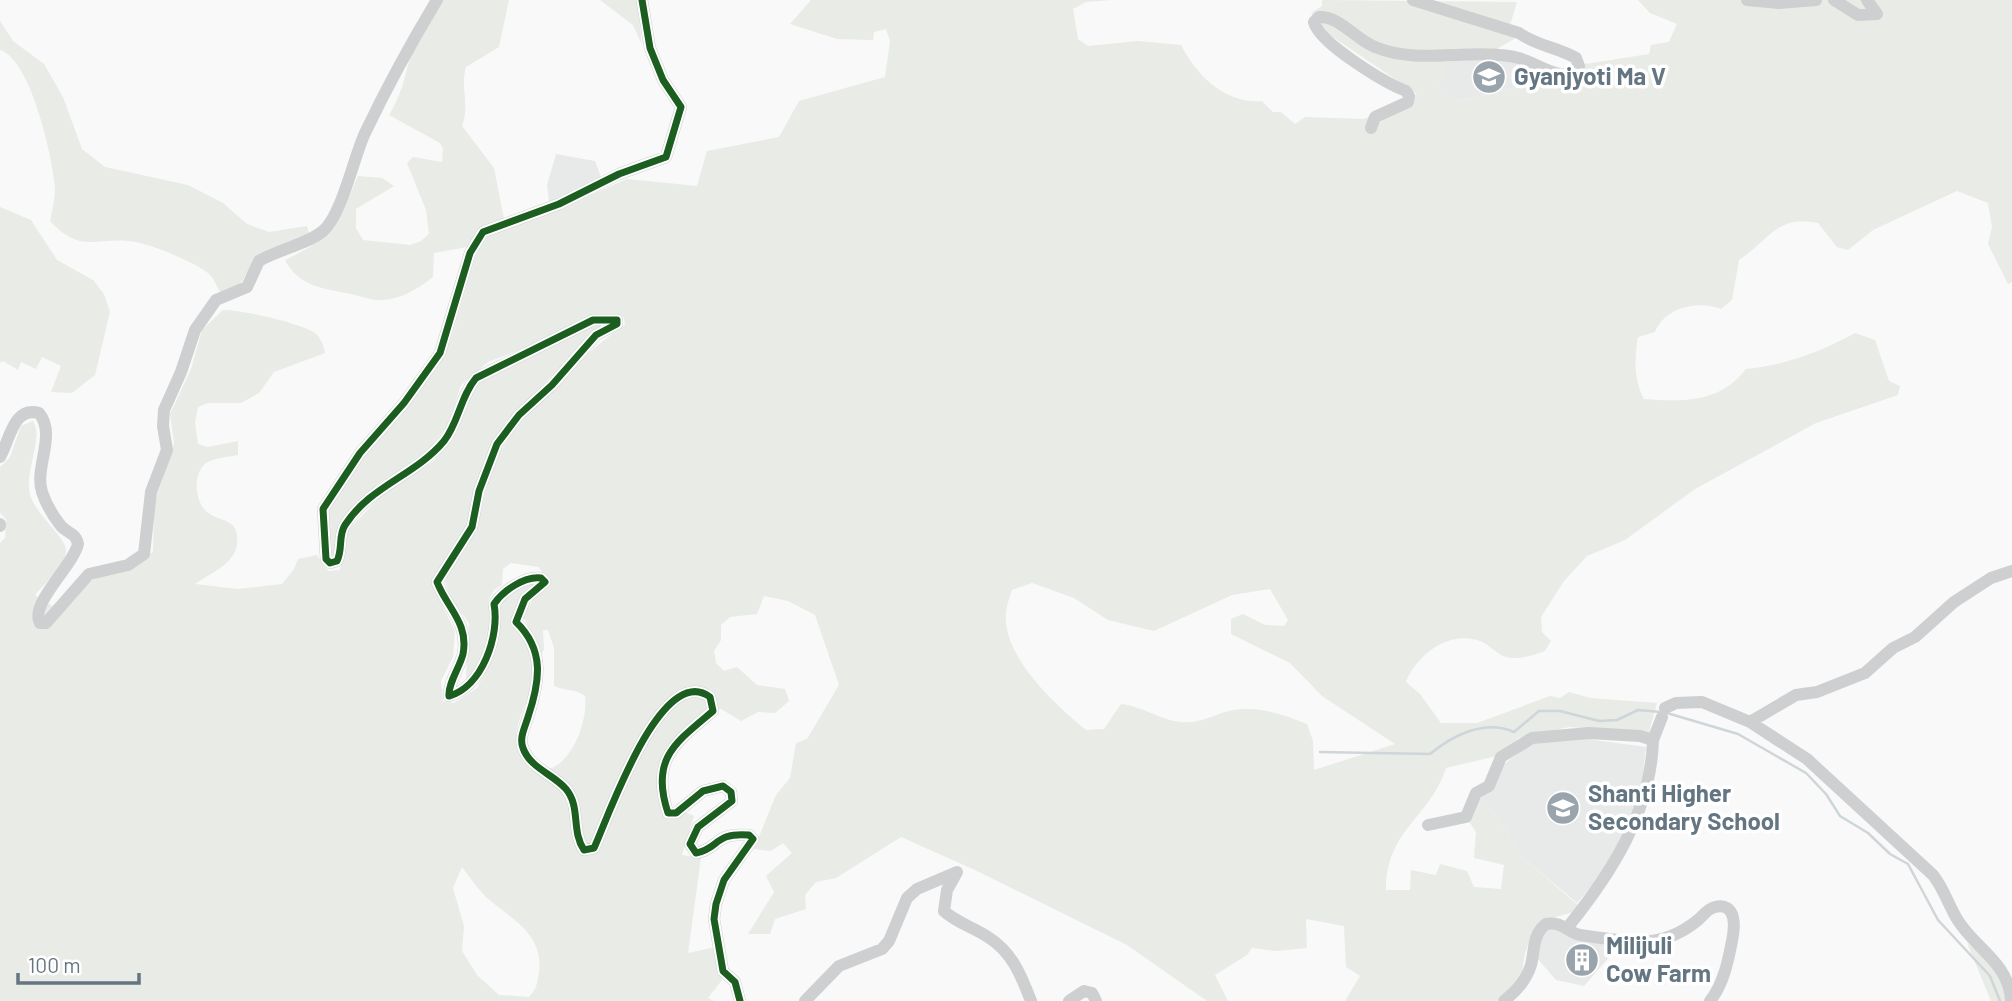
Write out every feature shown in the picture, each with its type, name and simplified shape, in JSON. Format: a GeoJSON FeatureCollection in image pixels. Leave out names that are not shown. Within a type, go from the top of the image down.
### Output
{"type":"FeatureCollection","features":[{"type":"Feature","properties":{"kind":"street"},"geometry":{"type":"LineString","coordinates":[[0,457],[12,426],[20,416],[29,411],[39,413],[44,420],[46,444],[40,473],[41,490],[62,528],[75,536],[79,544],[54,587],[39,604],[37,618],[40,623],[46,623],[89,574],[128,565],[144,554],[151,492],[167,450],[163,426],[164,410],[181,373],[195,330],[216,300],[247,287],[260,261],[314,236],[328,225],[364,136],[412,41],[437,0]]}},
{"type":"Feature","properties":{"kind":"street"},"geometry":{"type":"LineString","coordinates":[[642,0],[650,48],[663,80],[681,107],[666,157],[619,174],[548,209],[483,232],[470,253],[440,353],[404,403],[360,453],[323,509],[326,559],[330,563],[337,561],[342,551],[342,531],[358,509],[390,481],[429,457],[446,438],[466,390],[476,378],[593,320],[617,320],[617,324],[596,335],[552,385],[519,415],[497,443],[479,491],[472,527],[437,582],[443,598],[459,616],[464,640],[449,696],[462,693],[477,677],[497,619],[494,604],[500,594],[534,577],[541,578],[545,582],[525,599],[516,622],[531,636],[539,665],[522,736],[523,748],[531,761],[566,789],[575,809],[577,839],[584,850],[594,848],[615,791],[635,752],[660,717],[679,695],[691,690],[701,690],[710,697],[713,710],[667,753],[661,779],[668,813],[676,813],[703,792],[723,786],[731,792],[732,801],[693,835],[690,845],[696,853],[709,849],[716,840],[727,835],[749,835],[753,839],[724,880],[715,911],[723,971],[735,982],[740,1001]]}},
{"type":"Feature","properties":{"kind":"street"},"geometry":{"type":"LineString","coordinates":[[1371,128],[1375,117],[1408,102],[1409,96],[1406,91],[1335,48],[1315,28],[1314,22],[1319,17],[1328,16],[1371,46],[1398,56],[1508,55],[1548,73],[1564,75],[1578,66],[1576,58],[1569,54],[1534,43],[1519,33],[1413,0]]}},
{"type":"Feature","properties":{"kind":"street"},"geometry":{"type":"LineString","coordinates":[[1747,0],[1779,3],[1816,0]]}},
{"type":"Feature","properties":{"kind":"street"},"geometry":{"type":"LineString","coordinates":[[1835,0],[1858,15],[1877,14],[1867,0]]}},
{"type":"Feature","properties":{"kind":"street"},"geometry":{"type":"LineString","coordinates":[[1750,722],[1796,695],[1817,692],[1865,673],[1893,648],[1915,637],[1954,602],[1992,578],[2012,572]]}},
{"type":"Feature","properties":{"kind":"street"},"geometry":{"type":"LineString","coordinates":[[1567,928],[1601,886],[1625,842],[1652,771],[1653,740],[1663,712],[1676,704],[1702,702],[1750,722],[1807,759],[1933,875],[1945,890],[1956,918],[1998,963],[2010,985],[2011,1001]]}},
{"type":"Feature","properties":{"kind":"street"},"geometry":{"type":"LineString","coordinates":[[1428,825],[1466,817],[1476,793],[1489,786],[1501,757],[1532,738],[1589,733],[1640,736],[1653,740]]}},
{"type":"Feature","properties":{"kind":"street"},"geometry":{"type":"LineString","coordinates":[[805,1001],[839,966],[882,948],[889,941],[907,898],[917,889],[957,872],[947,890],[944,911],[954,920],[988,937],[1009,955],[1019,970],[1031,1001]]}},
{"type":"Feature","properties":{"kind":"street"},"geometry":{"type":"LineString","coordinates":[[1504,1001],[1523,984],[1540,928],[1555,922],[1578,934],[1647,942],[1665,939],[1682,931],[1709,909],[1718,906],[1728,908],[1735,919],[1734,932],[1717,992],[1710,1001]]}},
{"type":"Feature","properties":{"kind":"street"},"geometry":{"type":"LineString","coordinates":[[1069,1001],[1084,992],[1092,993],[1096,1001]]}},
{"type":"Feature","properties":{"kind":"shaded area"},"geometry":{"type":"Polygon","coordinates":[[[432,0],[509,0],[499,47],[466,67],[462,126],[494,168],[504,219],[467,247],[434,253],[433,277],[397,298],[375,300],[313,285],[297,276],[285,260],[315,244],[332,228],[358,176],[382,178],[394,186],[356,209],[356,228],[363,240],[410,245],[429,234],[426,210],[407,163],[413,157],[442,162],[443,149],[440,143],[389,115],[402,87],[418,27],[432,0]]]}},
{"type":"Feature","properties":{"kind":"shaded area"},"geometry":{"type":"Polygon","coordinates":[[[600,0],[637,0],[642,45],[633,25],[600,0]]]}},
{"type":"Feature","properties":{"kind":"shaded area"},"geometry":{"type":"Polygon","coordinates":[[[811,0],[1111,0],[1086,2],[1073,9],[1078,39],[1088,46],[1138,41],[1181,45],[1195,67],[1224,93],[1249,101],[1262,101],[1273,112],[1281,112],[1295,124],[1305,117],[1364,119],[1417,94],[1330,35],[1311,13],[1322,6],[1322,0],[1517,2],[1510,25],[1517,29],[1514,39],[1495,50],[1446,64],[1439,87],[1460,101],[1534,83],[1567,80],[1585,64],[1649,54],[1651,45],[1669,42],[1677,24],[1650,13],[1638,0],[2012,0],[2012,282],[2008,284],[1988,244],[1992,227],[1988,203],[1957,191],[1873,230],[1848,250],[1837,247],[1818,223],[1792,222],[1782,226],[1739,260],[1732,300],[1721,309],[1702,305],[1674,311],[1660,323],[1655,332],[1638,337],[1636,369],[1644,399],[1687,400],[1713,394],[1736,380],[1746,369],[1802,357],[1855,333],[1875,340],[1889,381],[1900,386],[1898,395],[1816,423],[1695,489],[1625,540],[1587,556],[1564,581],[1541,617],[1542,632],[1551,641],[1545,651],[1513,658],[1500,654],[1480,641],[1456,639],[1435,647],[1411,672],[1406,682],[1420,694],[1441,723],[1477,723],[1550,696],[1560,698],[1569,692],[1590,698],[1657,703],[1649,732],[1569,727],[1519,738],[1497,756],[1446,768],[1430,800],[1393,852],[1386,890],[1410,890],[1411,870],[1436,875],[1440,864],[1467,871],[1474,887],[1501,889],[1504,865],[1474,858],[1476,832],[1464,814],[1480,796],[1501,821],[1519,854],[1580,907],[1577,911],[1541,921],[1533,932],[1525,953],[1521,978],[1497,1001],[1345,1001],[1360,976],[1346,967],[1344,926],[1306,919],[1307,948],[1277,951],[1252,948],[1247,955],[1215,975],[1228,1001],[1207,1001],[1127,945],[975,870],[901,837],[836,878],[816,882],[805,895],[806,909],[775,919],[770,934],[748,934],[774,892],[766,876],[792,853],[783,843],[771,851],[754,849],[776,795],[790,778],[796,743],[807,739],[839,685],[815,615],[788,601],[764,596],[757,614],[730,617],[721,625],[721,640],[714,651],[716,663],[724,671],[737,667],[757,685],[785,689],[789,701],[775,713],[758,712],[741,721],[721,709],[708,710],[663,753],[659,779],[665,819],[675,818],[685,812],[694,816],[682,855],[701,858],[688,953],[715,947],[722,980],[708,998],[714,1001],[0,1001],[0,543],[5,538],[6,519],[0,513],[0,467],[10,457],[21,426],[33,421],[36,428],[29,476],[30,494],[38,510],[62,540],[66,552],[58,569],[35,595],[53,606],[61,607],[72,602],[88,582],[129,568],[153,551],[154,505],[174,443],[170,414],[191,369],[202,330],[223,310],[298,325],[315,333],[322,342],[325,353],[274,372],[259,393],[241,403],[208,403],[198,407],[195,423],[198,444],[208,447],[238,441],[238,455],[209,461],[199,474],[197,488],[200,502],[207,512],[232,525],[237,535],[237,544],[227,563],[195,584],[238,589],[282,584],[298,559],[317,555],[328,571],[340,570],[348,530],[383,494],[433,462],[453,439],[476,385],[571,335],[607,321],[507,420],[492,442],[468,525],[433,587],[455,631],[453,657],[441,681],[443,701],[454,703],[477,688],[492,659],[502,599],[531,582],[537,584],[515,608],[534,664],[532,685],[516,732],[517,744],[521,756],[531,770],[554,767],[574,746],[582,725],[585,696],[554,686],[554,648],[548,630],[543,630],[544,650],[541,654],[523,616],[546,578],[539,567],[511,563],[503,569],[502,585],[494,590],[488,601],[490,621],[487,640],[471,677],[466,678],[469,623],[452,600],[445,582],[474,532],[494,464],[503,447],[552,388],[591,351],[625,325],[624,318],[618,314],[586,316],[532,345],[488,362],[461,385],[449,423],[432,446],[414,462],[380,482],[345,515],[338,526],[337,554],[332,559],[327,514],[330,504],[365,454],[434,372],[450,342],[476,255],[489,234],[545,215],[627,179],[697,186],[707,151],[779,137],[799,101],[885,77],[890,41],[886,29],[874,32],[873,40],[837,39],[790,24],[811,0]],[[1032,583],[1012,590],[1009,597],[1007,628],[1012,645],[1045,693],[1086,730],[1104,729],[1121,704],[1182,722],[1197,721],[1239,709],[1269,712],[1307,724],[1313,741],[1314,770],[1395,744],[1322,696],[1290,663],[1231,634],[1231,619],[1243,614],[1265,625],[1284,626],[1288,620],[1270,589],[1232,595],[1154,631],[1108,620],[1074,598],[1032,583]],[[462,867],[453,888],[464,926],[462,951],[477,975],[499,995],[529,997],[535,989],[539,973],[539,959],[531,937],[486,897],[462,867]]]}},
{"type":"Feature","properties":{"kind":"shaded area"},"geometry":{"type":"Polygon","coordinates":[[[0,21],[13,41],[44,64],[63,97],[82,149],[105,167],[188,185],[223,203],[247,224],[269,232],[307,226],[309,234],[257,257],[239,286],[220,292],[209,274],[163,250],[135,242],[81,241],[62,232],[50,221],[55,188],[45,134],[21,71],[11,57],[0,50],[0,21]]]}},
{"type":"Feature","properties":{"kind":"shaded area","name":"Gyanjyoti Ma V"},"geometry":{"type":"Polygon","coordinates":[[[1463,57],[1527,63],[1537,71],[1534,83],[1459,101],[1439,87],[1446,63],[1463,57]]]}},
{"type":"Feature","properties":{"kind":"shaded area"},"geometry":{"type":"Polygon","coordinates":[[[556,154],[595,161],[602,180],[549,202],[547,185],[556,154]]]}},
{"type":"Feature","properties":{"kind":"shaded area"},"geometry":{"type":"Polygon","coordinates":[[[0,207],[31,220],[57,260],[93,280],[104,294],[110,312],[95,375],[72,393],[51,392],[61,366],[42,357],[36,369],[21,362],[18,370],[3,361],[0,363],[0,207]]]}},
{"type":"Feature","properties":{"kind":"shaded area","name":"Shanti Higher Secondary School"},"geometry":{"type":"Polygon","coordinates":[[[1537,738],[1580,738],[1646,747],[1641,793],[1607,868],[1577,903],[1519,854],[1501,821],[1480,796],[1502,766],[1537,738]]]}},
{"type":"Feature","properties":{"kind":"shaded area"},"geometry":{"type":"Polygon","coordinates":[[[1549,927],[1616,944],[1611,955],[1584,986],[1556,980],[1536,957],[1538,944],[1549,927]]]}},
{"type":"Feature","properties":{"kind":"shaded area"},"geometry":{"type":"Polygon","coordinates":[[[1967,943],[1997,966],[2006,1001],[1991,1001],[1967,943]]]}},
{"type":"Feature","properties":{"kind":"waterway"},"geometry":{"type":"LineString","coordinates":[[1320,752],[1430,754],[1459,735],[1481,728],[1503,728],[1514,732],[1539,711],[1560,711],[1599,721],[1617,720],[1638,710],[1661,712]]}},
{"type":"Feature","properties":{"kind":"waterway"},"geometry":{"type":"LineString","coordinates":[[1667,713],[1738,734],[1806,773],[1826,794],[1840,816],[1868,833],[1890,854],[1908,864],[1938,920],[1990,976],[2000,1001]]}},
{"type":"Feature","properties":{"kind":"cycle path"},"geometry":{"type":"LineString","coordinates":[[642,0],[650,48],[663,80],[681,107],[666,157],[619,174],[559,204],[483,232],[470,253],[440,353],[404,403],[360,453],[323,509],[326,559],[330,563],[337,561],[343,529],[355,512],[380,490],[433,453],[444,441],[466,393],[476,378],[593,320],[617,320],[617,324],[596,335],[552,385],[519,415],[497,444],[479,491],[472,527],[437,582],[463,633],[463,654],[450,686],[449,696],[461,691],[471,682],[486,659],[494,631],[494,604],[515,585],[528,579],[541,578],[545,582],[525,599],[516,622],[532,644],[537,666],[535,691],[522,744],[531,761],[561,784],[571,796],[578,835],[584,850],[594,848],[624,778],[655,721],[673,701],[692,692],[710,697],[713,711],[677,743],[664,765],[663,794],[668,813],[676,813],[703,791],[723,786],[731,792],[732,801],[698,827],[690,844],[696,853],[729,836],[749,835],[753,839],[724,880],[714,919],[723,971],[735,982],[740,1001]]}},
{"type":"Feature","properties":{"kind":"place","name":"Gyanjyoti Ma V"},"geometry":{"type":"Point","coordinates":[1489,77]}},
{"type":"Feature","properties":{"kind":"place","name":"Shanti Higher Secondary School"},"geometry":{"type":"Point","coordinates":[1563,808]}},
{"type":"Feature","properties":{"kind":"place","name":"Milijuli Cow Farm"},"geometry":{"type":"Point","coordinates":[1582,960]}}]}
